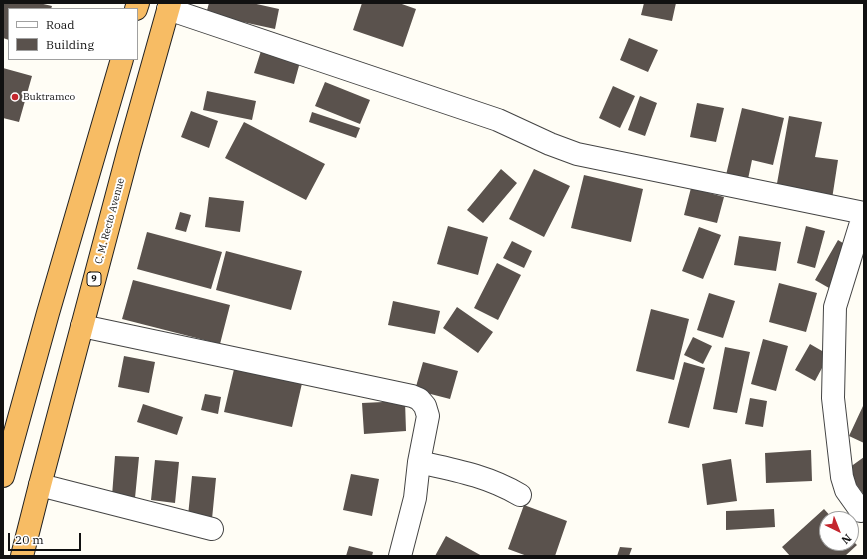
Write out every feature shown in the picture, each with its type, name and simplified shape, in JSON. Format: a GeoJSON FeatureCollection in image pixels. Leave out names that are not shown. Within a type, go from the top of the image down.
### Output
{"type":"FeatureCollection","features":[{"type":"Feature","properties":{"kind":"highway","name":"C. M. Recto Avenue"},"geometry":{"type":"LineString","coordinates":[[22,556],[82,326],[169,6]]}},
{"type":"Feature","properties":{"kind":"highway"},"geometry":{"type":"LineString","coordinates":[[3,476],[48,313],[122,60]]}},
{"type":"Feature","properties":{"kind":"street"},"geometry":{"type":"LineString","coordinates":[[169,6],[498,120],[550,144],[577,154],[864,213],[835,307],[833,345],[833,398],[842,477],[846,490],[861,511]]}},
{"type":"Feature","properties":{"kind":"street"},"geometry":{"type":"LineString","coordinates":[[82,326],[412,396],[420,399],[425,406],[428,416],[419,462],[415,498],[400,556]]}},
{"type":"Feature","properties":{"kind":"street"},"geometry":{"type":"LineString","coordinates":[[419,462],[470,473],[491,480],[520,495]]}},
{"type":"Feature","properties":{"kind":"street"},"geometry":{"type":"LineString","coordinates":[[40,485],[212,529]]}},
{"type":"Feature","properties":{"kind":"building"},"geometry":{"type":"Polygon","coordinates":[[[3,3],[39,3],[52,6],[51,8],[8,8],[8,40],[3,38],[3,3]]]}},
{"type":"Feature","properties":{"kind":"building"},"geometry":{"type":"Polygon","coordinates":[[[209,3],[252,3],[279,9],[275,29],[206,14],[209,3]]]}},
{"type":"Feature","properties":{"kind":"building"},"geometry":{"type":"Polygon","coordinates":[[[362,3],[399,3],[416,9],[403,47],[353,30],[362,3]]]}},
{"type":"Feature","properties":{"kind":"building"},"geometry":{"type":"Polygon","coordinates":[[[644,3],[676,3],[672,21],[641,15],[644,3]]]}},
{"type":"Feature","properties":{"kind":"building"},"geometry":{"type":"Polygon","coordinates":[[[629,38],[658,50],[648,72],[620,60],[629,38]]]}},
{"type":"Feature","properties":{"kind":"building"},"geometry":{"type":"Polygon","coordinates":[[[261,51],[300,62],[294,84],[254,73],[261,51]]]}},
{"type":"Feature","properties":{"kind":"building","name":"Buktramco"},"geometry":{"type":"Polygon","coordinates":[[[3,68],[32,76],[19,122],[3,118],[3,68]]]}},
{"type":"Feature","properties":{"kind":"building"},"geometry":{"type":"Polygon","coordinates":[[[325,82],[370,100],[360,124],[315,106],[325,82]]]}},
{"type":"Feature","properties":{"kind":"building"},"geometry":{"type":"Polygon","coordinates":[[[613,86],[635,96],[620,128],[599,118],[613,86]]]}},
{"type":"Feature","properties":{"kind":"building"},"geometry":{"type":"Polygon","coordinates":[[[207,91],[256,101],[252,120],[203,110],[207,91]]]}},
{"type":"Feature","properties":{"kind":"building"},"geometry":{"type":"Polygon","coordinates":[[[640,96],[657,103],[645,136],[628,130],[640,96]]]}},
{"type":"Feature","properties":{"kind":"building"},"geometry":{"type":"Polygon","coordinates":[[[697,103],[724,108],[716,142],[690,137],[697,103]]]}},
{"type":"Feature","properties":{"kind":"building"},"geometry":{"type":"Polygon","coordinates":[[[742,108],[784,118],[773,165],[752,160],[748,179],[726,175],[742,108]]]}},
{"type":"Feature","properties":{"kind":"building"},"geometry":{"type":"Polygon","coordinates":[[[191,111],[218,121],[209,148],[181,137],[191,111]]]}},
{"type":"Feature","properties":{"kind":"building"},"geometry":{"type":"Polygon","coordinates":[[[312,112],[360,128],[356,138],[309,122],[312,112]]]}},
{"type":"Feature","properties":{"kind":"building"},"geometry":{"type":"Polygon","coordinates":[[[789,116],[822,122],[815,157],[838,160],[832,199],[776,189],[789,116]]]}},
{"type":"Feature","properties":{"kind":"building"},"geometry":{"type":"Polygon","coordinates":[[[244,122],[325,164],[306,200],[225,158],[244,122]]]}},
{"type":"Feature","properties":{"kind":"building"},"geometry":{"type":"Polygon","coordinates":[[[501,169],[517,183],[483,223],[467,210],[501,169]]]}},
{"type":"Feature","properties":{"kind":"building"},"geometry":{"type":"Polygon","coordinates":[[[534,169],[570,186],[544,237],[509,219],[534,169]]]}},
{"type":"Feature","properties":{"kind":"building"},"geometry":{"type":"Polygon","coordinates":[[[584,175],[643,189],[631,242],[571,228],[584,175]]]}},
{"type":"Feature","properties":{"kind":"building"},"geometry":{"type":"Polygon","coordinates":[[[691,188],[724,197],[717,223],[684,215],[691,188]]]}},
{"type":"Feature","properties":{"kind":"building"},"geometry":{"type":"Polygon","coordinates":[[[209,197],[244,201],[240,232],[205,227],[209,197]]]}},
{"type":"Feature","properties":{"kind":"building"},"geometry":{"type":"Polygon","coordinates":[[[180,212],[191,215],[186,232],[175,229],[180,212]]]}},
{"type":"Feature","properties":{"kind":"building"},"geometry":{"type":"Polygon","coordinates":[[[448,226],[488,237],[478,275],[437,264],[448,226]]]}},
{"type":"Feature","properties":{"kind":"building"},"geometry":{"type":"Polygon","coordinates":[[[806,226],[825,231],[815,268],[797,263],[806,226]]]}},
{"type":"Feature","properties":{"kind":"building"},"geometry":{"type":"Polygon","coordinates":[[[699,227],[721,235],[703,279],[682,271],[699,227]]]}},
{"type":"Feature","properties":{"kind":"building"},"geometry":{"type":"Polygon","coordinates":[[[147,232],[222,252],[211,289],[137,269],[147,232]]]}},
{"type":"Feature","properties":{"kind":"building"},"geometry":{"type":"Polygon","coordinates":[[[739,236],[781,242],[776,271],[734,265],[739,236]]]}},
{"type":"Feature","properties":{"kind":"building"},"geometry":{"type":"Polygon","coordinates":[[[838,240],[851,248],[829,288],[815,280],[838,240]]]}},
{"type":"Feature","properties":{"kind":"building"},"geometry":{"type":"Polygon","coordinates":[[[512,241],[532,251],[524,268],[503,258],[512,241]]]}},
{"type":"Feature","properties":{"kind":"building"},"geometry":{"type":"Polygon","coordinates":[[[226,251],[302,271],[291,310],[216,290],[226,251]]]}},
{"type":"Feature","properties":{"kind":"building"},"geometry":{"type":"Polygon","coordinates":[[[497,263],[521,275],[498,320],[474,308],[497,263]]]}},
{"type":"Feature","properties":{"kind":"building"},"geometry":{"type":"Polygon","coordinates":[[[133,280],[230,305],[220,344],[122,319],[133,280]]]}},
{"type":"Feature","properties":{"kind":"building"},"geometry":{"type":"Polygon","coordinates":[[[779,283],[817,293],[806,332],[769,322],[779,283]]]}},
{"type":"Feature","properties":{"kind":"building"},"geometry":{"type":"Polygon","coordinates":[[[709,293],[735,301],[723,338],[697,330],[709,293]]]}},
{"type":"Feature","properties":{"kind":"building"},"geometry":{"type":"Polygon","coordinates":[[[393,301],[440,311],[435,334],[388,325],[393,301]]]}},
{"type":"Feature","properties":{"kind":"building"},"geometry":{"type":"Polygon","coordinates":[[[457,307],[493,332],[478,353],[443,328],[457,307]]]}},
{"type":"Feature","properties":{"kind":"building"},"geometry":{"type":"Polygon","coordinates":[[[651,309],[689,319],[674,380],[636,371],[651,309]]]}},
{"type":"Feature","properties":{"kind":"building"},"geometry":{"type":"Polygon","coordinates":[[[693,337],[712,346],[703,364],[684,355],[693,337]]]}},
{"type":"Feature","properties":{"kind":"building"},"geometry":{"type":"Polygon","coordinates":[[[763,339],[788,346],[776,391],[751,384],[763,339]]]}},
{"type":"Feature","properties":{"kind":"building"},"geometry":{"type":"Polygon","coordinates":[[[810,344],[829,355],[815,381],[795,370],[810,344]]]}},
{"type":"Feature","properties":{"kind":"building"},"geometry":{"type":"Polygon","coordinates":[[[725,347],[750,352],[737,413],[713,409],[725,347]]]}},
{"type":"Feature","properties":{"kind":"building"},"geometry":{"type":"Polygon","coordinates":[[[124,356],[155,362],[149,393],[118,387],[124,356]]]}},
{"type":"Feature","properties":{"kind":"building"},"geometry":{"type":"Polygon","coordinates":[[[423,362],[458,371],[450,399],[415,390],[423,362]]]}},
{"type":"Feature","properties":{"kind":"building"},"geometry":{"type":"Polygon","coordinates":[[[684,362],[705,368],[689,428],[668,423],[684,362]]]}},
{"type":"Feature","properties":{"kind":"building"},"geometry":{"type":"Polygon","coordinates":[[[235,365],[303,379],[292,427],[224,412],[235,365]]]}},
{"type":"Feature","properties":{"kind":"building"},"geometry":{"type":"Polygon","coordinates":[[[205,394],[221,397],[218,414],[201,410],[205,394]]]}},
{"type":"Feature","properties":{"kind":"building"},"geometry":{"type":"Polygon","coordinates":[[[750,398],[767,401],[763,427],[745,424],[750,398]]]}},
{"type":"Feature","properties":{"kind":"building"},"geometry":{"type":"Polygon","coordinates":[[[405,401],[406,431],[364,434],[362,403],[405,401]]]}},
{"type":"Feature","properties":{"kind":"building"},"geometry":{"type":"Polygon","coordinates":[[[143,404],[183,417],[177,435],[137,422],[143,404]]]}},
{"type":"Feature","properties":{"kind":"building"},"geometry":{"type":"Polygon","coordinates":[[[863,406],[864,407],[864,443],[849,436],[863,406]]]}},
{"type":"Feature","properties":{"kind":"building"},"geometry":{"type":"Polygon","coordinates":[[[811,450],[812,481],[766,483],[765,453],[811,450]]]}},
{"type":"Feature","properties":{"kind":"building"},"geometry":{"type":"Polygon","coordinates":[[[115,456],[139,457],[135,498],[112,496],[115,456]]]}},
{"type":"Feature","properties":{"kind":"building"},"geometry":{"type":"Polygon","coordinates":[[[864,457],[864,495],[846,470],[864,457]]]}},
{"type":"Feature","properties":{"kind":"building"},"geometry":{"type":"Polygon","coordinates":[[[731,459],[737,501],[707,505],[702,464],[731,459]]]}},
{"type":"Feature","properties":{"kind":"building"},"geometry":{"type":"Polygon","coordinates":[[[155,460],[179,462],[175,503],[151,500],[155,460]]]}},
{"type":"Feature","properties":{"kind":"building"},"geometry":{"type":"Polygon","coordinates":[[[351,474],[379,479],[372,516],[343,510],[351,474]]]}},
{"type":"Feature","properties":{"kind":"building"},"geometry":{"type":"Polygon","coordinates":[[[192,476],[216,478],[212,519],[188,516],[192,476]]]}},
{"type":"Feature","properties":{"kind":"building"},"geometry":{"type":"Polygon","coordinates":[[[524,505],[567,521],[555,556],[527,556],[508,549],[524,505]]]}},
{"type":"Feature","properties":{"kind":"building"},"geometry":{"type":"Polygon","coordinates":[[[774,509],[775,527],[726,530],[726,511],[774,509]]]}},
{"type":"Feature","properties":{"kind":"building"},"geometry":{"type":"Polygon","coordinates":[[[819,514],[819,551],[850,551],[845,556],[790,556],[782,547],[819,514]]]}},
{"type":"Feature","properties":{"kind":"building"},"geometry":{"type":"Polygon","coordinates":[[[446,536],[482,556],[435,556],[446,536]]]}},
{"type":"Feature","properties":{"kind":"building"},"geometry":{"type":"Polygon","coordinates":[[[349,546],[373,552],[372,556],[346,556],[349,546]]]}},
{"type":"Feature","properties":{"kind":"building"},"geometry":{"type":"Polygon","coordinates":[[[620,547],[632,548],[629,556],[617,556],[620,547]]]}},
{"type":"Feature","properties":{"kind":"place","name":"Buktramco"},"geometry":{"type":"Point","coordinates":[15,97]}}]}
